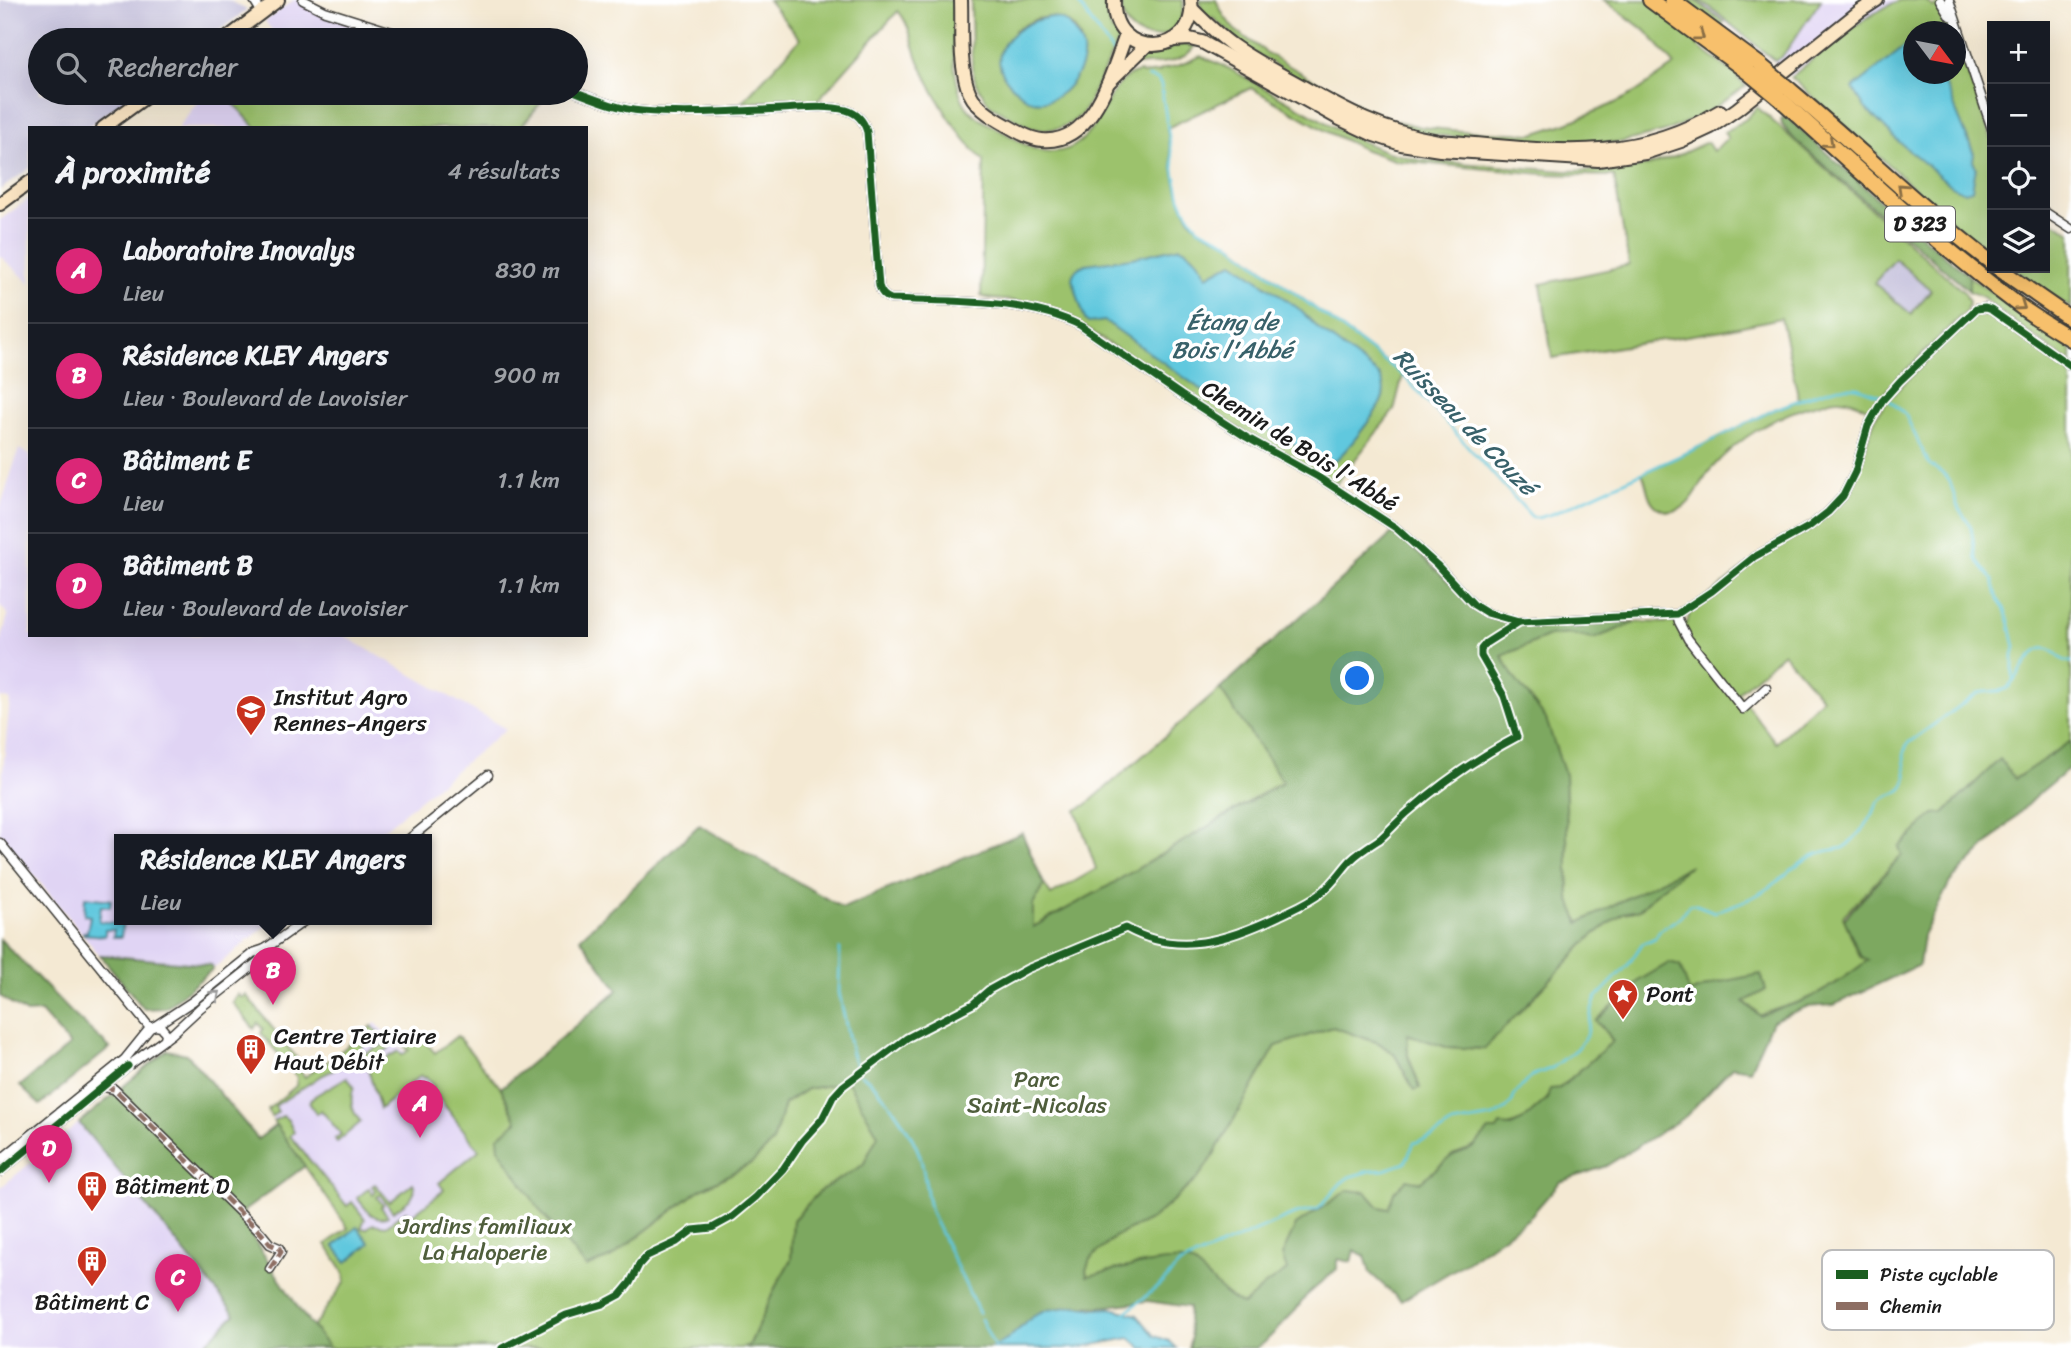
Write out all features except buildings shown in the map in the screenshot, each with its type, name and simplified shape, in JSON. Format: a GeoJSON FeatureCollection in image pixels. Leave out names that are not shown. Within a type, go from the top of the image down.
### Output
{"type":"FeatureCollection","features":[{"type":"Feature","properties":{"kind":"highway","name":"D 323"},"geometry":{"type":"LineString","coordinates":[[1650,0],[1755,69]]}},
{"type":"Feature","properties":{"kind":"highway","name":"D 323"},"geometry":{"type":"LineString","coordinates":[[1672,0],[1783,93],[1902,209],[2018,305],[2071,339]]}},
{"type":"Feature","properties":{"kind":"highway","name":"D 323"},"geometry":{"type":"LineString","coordinates":[[1783,93],[1852,141],[1913,198],[1987,259]]}},
{"type":"Feature","properties":{"kind":"highway"},"geometry":{"type":"LineString","coordinates":[[2005,273],[2071,319]]}},
{"type":"Feature","properties":{"kind":"street"},"geometry":{"type":"LineString","coordinates":[[254,0],[262,13]]}},
{"type":"Feature","properties":{"kind":"street"},"geometry":{"type":"LineString","coordinates":[[303,0],[325,11],[378,28]]}},
{"type":"Feature","properties":{"kind":"street"},"geometry":{"type":"LineString","coordinates":[[961,0],[964,71],[972,98],[982,110],[1008,126],[1044,141],[1065,137],[1088,119],[1109,82],[1126,35]]}},
{"type":"Feature","properties":{"kind":"street"},"geometry":{"type":"LineString","coordinates":[[1114,0],[1116,21],[1126,35],[1135,41],[1147,45],[1190,39],[1214,48],[1338,118],[1401,144],[1440,150],[1598,160],[1646,153],[1711,127],[1877,0]]}},
{"type":"Feature","properties":{"kind":"street"},"geometry":{"type":"LineString","coordinates":[[1192,5],[1221,37],[1242,52],[1341,108],[1383,128],[1438,141],[1586,151],[1622,148],[1654,141],[1675,135],[1707,119],[1740,98],[1860,0]]}},
{"type":"Feature","properties":{"kind":"street"},"geometry":{"type":"LineString","coordinates":[[1940,0],[1954,21]]}},
{"type":"Feature","properties":{"kind":"street"},"geometry":{"type":"LineString","coordinates":[[1949,0],[1955,21]]}},
{"type":"Feature","properties":{"kind":"street"},"geometry":{"type":"LineString","coordinates":[[241,28],[275,1]]}},
{"type":"Feature","properties":{"kind":"street"},"geometry":{"type":"LineString","coordinates":[[1173,40],[1186,26],[1192,5]]}},
{"type":"Feature","properties":{"kind":"street"},"geometry":{"type":"LineString","coordinates":[[1109,82],[1147,45]]}},
{"type":"Feature","properties":{"kind":"street"},"geometry":{"type":"LineString","coordinates":[[1966,53],[1987,115]]}},
{"type":"Feature","properties":{"kind":"street","name":"Chemin de Bois l'Abbé"},"geometry":{"type":"LineString","coordinates":[[588,96],[631,110],[650,112],[844,109],[858,116],[867,132],[879,286],[885,297],[1014,307],[1067,319],[1081,326],[1246,437],[1318,477],[1396,528],[1437,565],[1474,606],[1487,613],[1518,622],[1678,614]]}},
{"type":"Feature","properties":{"kind":"street"},"geometry":{"type":"LineString","coordinates":[[106,126],[135,105]]}},
{"type":"Feature","properties":{"kind":"street"},"geometry":{"type":"LineString","coordinates":[[0,204],[28,184]]}},
{"type":"Feature","properties":{"kind":"street"},"geometry":{"type":"LineString","coordinates":[[2050,215],[2071,229]]}},
{"type":"Feature","properties":{"kind":"street"},"geometry":{"type":"LineString","coordinates":[[1766,688],[1743,709],[1688,639],[1678,614],[1754,557],[1810,526],[1835,506],[1855,472],[1868,426],[1882,401],[1972,311],[1982,308],[1991,310],[2071,366]]}},
{"type":"Feature","properties":{"kind":"street"},"geometry":{"type":"LineString","coordinates":[[415,834],[488,775]]}},
{"type":"Feature","properties":{"kind":"street"},"geometry":{"type":"LineString","coordinates":[[0,843],[151,1028],[164,1029],[162,1042]]}},
{"type":"Feature","properties":{"kind":"street"},"geometry":{"type":"LineString","coordinates":[[0,1160],[125,1059],[151,1028],[193,1001],[253,953],[265,949],[299,925]]}},
{"type":"Feature","properties":{"kind":"street"},"geometry":{"type":"LineString","coordinates":[[0,1172],[180,1028],[200,1008],[259,961],[265,949]]}},
{"type":"Feature","properties":{"kind":"street"},"geometry":{"type":"LineString","coordinates":[[151,1028],[147,1037],[150,1042],[162,1042]]}},
{"type":"Feature","properties":{"kind":"street"},"geometry":{"type":"LineString","coordinates":[[104,1087],[114,1090],[270,1244],[279,1248],[281,1252],[270,1269]]}},
{"type":"Feature","properties":{"kind":"shaded area"},"geometry":{"type":"Polygon","coordinates":[[[0,0],[228,0],[247,10],[222,28],[28,28],[28,105],[119,105],[89,126],[28,126],[28,169],[0,190],[0,0]]]}},
{"type":"Feature","properties":{"kind":"shaded area"},"geometry":{"type":"Polygon","coordinates":[[[294,0],[303,0],[356,21],[353,28],[270,28],[265,21],[294,0]]]}},
{"type":"Feature","properties":{"kind":"shaded area"},"geometry":{"type":"Polygon","coordinates":[[[1695,0],[1900,0],[1856,23],[1790,75],[1695,0]]]}},
{"type":"Feature","properties":{"kind":"shaded area"},"geometry":{"type":"Polygon","coordinates":[[[195,105],[235,105],[254,126],[179,126],[195,105]]]}},
{"type":"Feature","properties":{"kind":"shaded area"},"geometry":{"type":"Polygon","coordinates":[[[28,199],[28,281],[0,256],[0,220],[28,199]]]}},
{"type":"Feature","properties":{"kind":"shaded area"},"geometry":{"type":"Polygon","coordinates":[[[1894,259],[1931,290],[1911,314],[1874,283],[1894,259]]]}},
{"type":"Feature","properties":{"kind":"shaded area","name":"Institut Agro Rennes-Angers"},"geometry":{"type":"Polygon","coordinates":[[[19,449],[28,454],[28,637],[346,637],[506,729],[378,834],[114,834],[114,925],[267,925],[166,1008],[144,1009],[0,834],[0,801],[10,699],[0,698],[0,644],[8,615],[0,605],[0,508],[19,449]]]}},
{"type":"Feature","properties":{"kind":"shaded area"},"geometry":{"type":"Polygon","coordinates":[[[376,1023],[409,1055],[491,1151],[344,1272],[326,1244],[348,1227],[269,1111],[376,1023]]]}},
{"type":"Feature","properties":{"kind":"shaded area"},"geometry":{"type":"Polygon","coordinates":[[[79,1123],[236,1314],[201,1348],[0,1348],[0,1188],[79,1123]]]}},
{"type":"Feature","properties":{"kind":"green space"},"geometry":{"type":"Polygon","coordinates":[[[768,0],[953,0],[955,73],[963,100],[969,110],[981,120],[1038,150],[1060,151],[1076,145],[1088,133],[1116,88],[1127,77],[1141,72],[1160,72],[1201,56],[1228,68],[1358,140],[1387,152],[1420,160],[1566,171],[1647,166],[1707,142],[1713,151],[1728,139],[1724,132],[1746,119],[1757,107],[1965,293],[1969,302],[1966,311],[1891,385],[1872,411],[1851,401],[1835,399],[1805,407],[1775,420],[1722,457],[1686,505],[1674,511],[1664,510],[1653,503],[1642,473],[1799,400],[1781,318],[1552,358],[1541,284],[1629,265],[1614,176],[1544,174],[1397,161],[1363,149],[1328,132],[1251,88],[1167,128],[1179,195],[1190,219],[1198,228],[1228,242],[1403,375],[1394,410],[1336,484],[1249,436],[1068,317],[1028,304],[981,296],[984,161],[955,126],[939,101],[898,11],[817,101],[742,102],[800,39],[768,0]],[[1895,259],[1874,283],[1911,314],[1931,290],[1895,259]]]}},
{"type":"Feature","properties":{"kind":"green space"},"geometry":{"type":"Polygon","coordinates":[[[971,0],[1105,0],[1106,14],[1112,31],[1114,30],[1119,39],[1081,115],[1059,128],[1031,128],[990,105],[976,84],[972,67],[971,0]],[[1050,17],[1036,19],[1015,30],[1003,74],[1028,100],[1062,92],[1076,75],[1082,54],[1081,43],[1078,34],[1062,20],[1050,17]]]}},
{"type":"Feature","properties":{"kind":"green space"},"geometry":{"type":"Polygon","coordinates":[[[1122,0],[1183,0],[1182,16],[1175,28],[1165,35],[1140,35],[1130,28],[1123,16],[1122,0]]]}},
{"type":"Feature","properties":{"kind":"green space"},"geometry":{"type":"Polygon","coordinates":[[[1200,0],[1216,0],[1235,30],[1270,55],[1365,109],[1391,120],[1421,127],[1533,134],[1611,105],[1633,94],[1675,65],[1647,32],[1604,0],[1695,0],[1724,22],[1697,46],[1738,76],[1746,86],[1705,114],[1664,132],[1621,142],[1577,145],[1435,135],[1404,129],[1355,110],[1251,51],[1212,17],[1210,20],[1201,9],[1200,0]]]}},
{"type":"Feature","properties":{"kind":"green space"},"geometry":{"type":"Polygon","coordinates":[[[1698,0],[1821,0],[1782,57],[1775,61],[1698,0]]]}},
{"type":"Feature","properties":{"kind":"green space"},"geometry":{"type":"Polygon","coordinates":[[[1900,0],[1925,0],[1933,7],[1938,3],[1948,21],[1903,21],[1903,84],[1966,84],[1966,69],[1987,126],[1987,249],[1954,224],[1791,77],[1830,45],[1885,7],[1900,0]]]}},
{"type":"Feature","properties":{"kind":"green space"},"geometry":{"type":"Polygon","coordinates":[[[1183,44],[1195,46],[1176,60],[1135,65],[1147,52],[1163,51],[1183,44]]]}},
{"type":"Feature","properties":{"kind":"green space"},"geometry":{"type":"Polygon","coordinates":[[[235,105],[539,105],[522,126],[254,126],[235,105]]]}},
{"type":"Feature","properties":{"kind":"green space"},"geometry":{"type":"Polygon","coordinates":[[[1783,117],[1789,119],[1969,276],[1969,291],[1795,140],[1782,125],[1783,117]]]}},
{"type":"Feature","properties":{"kind":"green space"},"geometry":{"type":"Polygon","coordinates":[[[2050,219],[2071,233],[2071,308],[2019,273],[2050,273],[2050,219]]]}},
{"type":"Feature","properties":{"kind":"green space"},"geometry":{"type":"Polygon","coordinates":[[[1969,276],[2071,350],[2071,363],[1983,297],[1969,291],[1969,276]]]}},
{"type":"Feature","properties":{"kind":"green space"},"geometry":{"type":"Polygon","coordinates":[[[1973,314],[1990,316],[2071,371],[2071,741],[2014,779],[2000,760],[1944,813],[1934,814],[1902,855],[1843,916],[1860,957],[1869,960],[1824,991],[1760,1016],[1753,1008],[1716,983],[1689,993],[1680,966],[1669,963],[1640,980],[1596,1021],[1613,1041],[1522,1121],[1497,1130],[1472,1148],[1453,1155],[1388,1209],[1373,1202],[1315,1213],[1296,1225],[1288,1270],[1264,1286],[1243,1306],[1228,1297],[1193,1264],[1185,1261],[1159,1262],[1087,1276],[1090,1259],[1116,1236],[1152,1219],[1196,1180],[1210,1161],[1276,1046],[1333,1027],[1379,1043],[1395,1055],[1414,1090],[1420,1088],[1408,1055],[1406,1033],[1446,1047],[1484,1049],[1591,937],[1623,913],[1639,910],[1658,891],[1579,923],[1569,898],[1565,775],[1502,656],[1549,636],[1570,634],[1593,639],[1637,622],[1687,623],[1690,611],[1737,573],[1845,499],[1877,414],[1891,396],[1973,314]],[[1783,653],[1738,693],[1776,743],[1822,698],[1783,653]]]}},
{"type":"Feature","properties":{"kind":"green space","name":"Parc Saint-Nicolas"},"geometry":{"type":"Polygon","coordinates":[[[1395,531],[1483,614],[1529,624],[1637,622],[1593,639],[1570,634],[1549,636],[1502,656],[1513,676],[1546,719],[1565,775],[1569,898],[1579,923],[1691,865],[1639,910],[1623,913],[1591,937],[1484,1049],[1446,1047],[1407,1034],[1408,1056],[1420,1088],[1414,1090],[1395,1055],[1379,1043],[1333,1027],[1276,1046],[1210,1161],[1196,1180],[1152,1219],[1116,1236],[1090,1259],[1087,1276],[1159,1262],[1185,1261],[1200,1269],[1243,1305],[1287,1270],[1282,1255],[1296,1225],[1348,1190],[1366,1192],[1379,1207],[1388,1209],[1394,1192],[1407,1179],[1420,1182],[1453,1155],[1473,1148],[1489,1130],[1497,1130],[1500,1125],[1511,1126],[1522,1121],[1547,1099],[1550,1089],[1560,1088],[1613,1041],[1596,1021],[1640,980],[1669,963],[1680,966],[1690,993],[1716,983],[1761,974],[1766,990],[1744,1002],[1760,1016],[1815,995],[1839,982],[1868,960],[1861,957],[1844,919],[1902,855],[1899,847],[1934,814],[1944,813],[2000,759],[2015,779],[2071,741],[2071,767],[2036,796],[1950,882],[1923,936],[1919,965],[1834,1005],[1806,1007],[1772,1021],[1750,1070],[1732,1067],[1686,1116],[1606,1166],[1560,1182],[1528,1219],[1467,1262],[1401,1301],[1370,1273],[1365,1256],[1354,1250],[1351,1262],[1337,1259],[1337,1269],[1306,1296],[1296,1310],[1256,1348],[1188,1348],[1191,1337],[1189,1307],[1147,1301],[1055,1309],[1031,1318],[1007,1340],[990,1348],[744,1348],[750,1344],[791,1260],[793,1220],[821,1190],[863,1165],[878,1135],[848,1082],[807,1089],[784,1104],[773,1142],[752,1163],[699,1190],[610,1258],[586,1267],[541,1212],[499,1149],[498,1137],[517,1121],[501,1088],[618,990],[580,938],[699,825],[843,908],[1022,833],[1044,884],[1033,905],[1033,927],[1105,888],[1283,782],[1220,689],[1395,531]]]}},
{"type":"Feature","properties":{"kind":"green space"},"geometry":{"type":"Polygon","coordinates":[[[1220,689],[1283,781],[1105,888],[1032,928],[1033,905],[1044,884],[1051,895],[1096,869],[1076,810],[1086,805],[1220,689]]]}},
{"type":"Feature","properties":{"kind":"green space"},"geometry":{"type":"Polygon","coordinates":[[[0,939],[110,1048],[40,1105],[20,1086],[70,1045],[41,1012],[26,1013],[0,996],[0,939]]]}},
{"type":"Feature","properties":{"kind":"green space"},"geometry":{"type":"Polygon","coordinates":[[[100,955],[211,965],[213,969],[166,1008],[144,1009],[100,955]]]}},
{"type":"Feature","properties":{"kind":"green space"},"geometry":{"type":"Polygon","coordinates":[[[238,994],[242,998],[246,995],[299,1061],[302,1061],[296,1066],[305,1077],[319,1066],[318,1061],[326,1063],[372,1026],[378,1032],[362,1045],[364,1054],[387,1043],[389,1049],[365,1061],[362,1056],[319,1077],[275,1106],[278,1112],[271,1117],[268,1109],[296,1086],[297,1077],[261,1033],[263,1029],[258,1023],[254,1029],[232,1002],[238,994]]]}},
{"type":"Feature","properties":{"kind":"green space","name":"Jardins familiaux La Haloperie"},"geometry":{"type":"Polygon","coordinates":[[[457,1036],[501,1088],[517,1121],[498,1137],[610,1258],[699,1190],[752,1163],[773,1142],[784,1104],[807,1089],[848,1082],[879,1135],[863,1165],[821,1190],[793,1220],[791,1260],[750,1344],[744,1348],[329,1348],[313,1327],[345,1282],[344,1272],[326,1244],[348,1228],[273,1121],[283,1116],[288,1120],[294,1132],[290,1136],[347,1206],[352,1202],[365,1219],[361,1228],[366,1229],[373,1224],[386,1226],[406,1211],[411,1216],[444,1190],[439,1183],[479,1150],[432,1089],[434,1087],[426,1077],[421,1075],[380,1109],[368,1069],[399,1051],[402,1055],[409,1050],[404,1046],[417,1037],[423,1039],[435,1053],[457,1036]]]}},
{"type":"Feature","properties":{"kind":"green space"},"geometry":{"type":"Polygon","coordinates":[[[167,1050],[187,1054],[258,1139],[276,1125],[305,1166],[244,1211],[244,1224],[301,1312],[329,1348],[201,1348],[235,1314],[79,1123],[167,1050]]]}},
{"type":"Feature","properties":{"kind":"green space"},"geometry":{"type":"Polygon","coordinates":[[[347,1077],[354,1087],[352,1106],[361,1122],[337,1142],[335,1139],[341,1134],[321,1110],[316,1114],[309,1102],[347,1077]]]}},
{"type":"Feature","properties":{"kind":"green space"},"geometry":{"type":"Polygon","coordinates":[[[413,1183],[415,1188],[412,1196],[393,1212],[380,1195],[377,1197],[388,1216],[383,1218],[370,1213],[357,1198],[369,1188],[373,1195],[376,1191],[372,1186],[375,1184],[390,1202],[413,1183]]]}},
{"type":"Feature","properties":{"kind":"water"},"geometry":{"type":"Polygon","coordinates":[[[1050,17],[1065,21],[1070,26],[1082,45],[1083,58],[1077,75],[1064,91],[1039,102],[1023,96],[1003,75],[1001,52],[1014,33],[1037,20],[1050,17]]]}},
{"type":"Feature","properties":{"kind":"water"},"geometry":{"type":"Polygon","coordinates":[[[1903,48],[1903,84],[1945,84],[1974,154],[1976,168],[1972,190],[1965,192],[1953,187],[1899,142],[1865,108],[1853,88],[1903,48]]]}},
{"type":"Feature","properties":{"kind":"water","name":"Étang de Bois l'Abbé"},"geometry":{"type":"Polygon","coordinates":[[[1180,247],[1196,259],[1207,276],[1233,262],[1298,308],[1320,330],[1379,375],[1384,388],[1381,402],[1360,433],[1335,460],[1318,458],[1210,396],[1105,321],[1088,323],[1085,320],[1072,278],[1079,268],[1086,264],[1132,258],[1180,247]]]}},
{"type":"Feature","properties":{"kind":"water"},"geometry":{"type":"Polygon","coordinates":[[[85,897],[111,900],[110,907],[101,906],[99,921],[122,925],[121,937],[113,937],[114,930],[105,930],[105,936],[83,934],[87,932],[90,916],[84,915],[85,897]]]}},
{"type":"Feature","properties":{"kind":"water"},"geometry":{"type":"Polygon","coordinates":[[[357,1227],[370,1243],[347,1262],[334,1246],[357,1227]]]}},
{"type":"Feature","properties":{"kind":"water"},"geometry":{"type":"Polygon","coordinates":[[[1076,1306],[1111,1308],[1137,1315],[1155,1336],[1169,1341],[1177,1348],[1142,1348],[1130,1338],[1077,1348],[990,1348],[1007,1340],[1038,1314],[1076,1306]]]}},
{"type":"Feature","properties":{"kind":"waterway","name":"Ruisseau de Couzé"},"geometry":{"type":"LineString","coordinates":[[1076,0],[1113,53]]}},
{"type":"Feature","properties":{"kind":"waterway","name":"Ruisseau de Couzé"},"geometry":{"type":"LineString","coordinates":[[1148,77],[1158,80],[1161,85],[1180,197],[1198,228],[1228,242],[1403,375],[1532,517],[1552,514],[1775,409],[1815,394],[1839,387],[1857,387],[1882,396]]}},
{"type":"Feature","properties":{"kind":"waterway","name":"Ruisseau de Couzé"},"geometry":{"type":"LineString","coordinates":[[1888,399],[1905,414],[1929,464],[1950,482],[1957,505],[1971,527],[1976,559],[1993,580],[1998,600],[2009,621],[2015,647],[2013,681]]}},
{"type":"Feature","properties":{"kind":"waterway"},"geometry":{"type":"LineString","coordinates":[[1125,1313],[1161,1284],[1180,1264],[1295,1214],[1318,1209],[1349,1177],[1405,1163],[1414,1143],[1432,1137],[1452,1124],[1493,1117],[1506,1109],[1531,1076],[1552,1068],[1577,1049],[1587,1035],[1596,998],[1628,965],[1642,944],[1655,938],[1659,931],[1679,918],[1689,905],[1694,904],[1715,912],[1757,895],[1815,855],[1844,848],[1867,823],[1879,802],[1904,786],[1904,754],[1908,743],[1978,693],[2006,689],[2030,657],[2041,649],[2051,650],[2063,660],[2071,662]]}},
{"type":"Feature","properties":{"kind":"waterway"},"geometry":{"type":"LineString","coordinates":[[840,949],[839,992],[858,1070]]}},
{"type":"Feature","properties":{"kind":"waterway"},"geometry":{"type":"LineString","coordinates":[[861,1075],[887,1100],[918,1150],[932,1215],[979,1313]]}},
{"type":"Feature","properties":{"kind":"waterway"},"geometry":{"type":"LineString","coordinates":[[981,1319],[995,1348]]}},
{"type":"Feature","properties":{"kind":"marked path"},"geometry":{"type":"LineString","coordinates":[[104,1087],[114,1089],[270,1244],[279,1248],[281,1252],[270,1269]]}},
{"type":"Feature","properties":{"kind":"cycle path"},"geometry":{"type":"LineString","coordinates":[[588,96],[642,111],[694,113],[822,107],[854,113],[867,132],[879,286],[885,296],[891,299],[963,301],[1013,306],[1037,310],[1081,326],[1246,437],[1318,477],[1396,528],[1437,565],[1474,605],[1487,613],[1519,622],[1677,614],[1712,591],[1754,557],[1810,526],[1843,496],[1855,472],[1868,426],[1882,401],[1976,309],[1991,310],[2071,366]]}},
{"type":"Feature","properties":{"kind":"cycle path"},"geometry":{"type":"LineString","coordinates":[[502,1348],[566,1315],[603,1304],[620,1295],[647,1256],[677,1242],[693,1230],[712,1228],[732,1217],[783,1169],[802,1141],[822,1119],[833,1097],[843,1086],[907,1038],[973,1004],[989,990],[1027,969],[1126,928],[1165,942],[1203,942],[1260,925],[1316,897],[1353,858],[1380,839],[1433,791],[1474,762],[1517,737],[1504,696],[1481,656],[1481,649],[1519,622]]}},
{"type":"Feature","properties":{"kind":"cycle path"},"geometry":{"type":"LineString","coordinates":[[0,1172],[128,1066]]}},
{"type":"Feature","properties":{"kind":"place","name":"Institut Agro Rennes-Angers"},"geometry":{"type":"Point","coordinates":[251,737]}},
{"type":"Feature","properties":{"kind":"place","name":"Résidence KLEY Angers"},"geometry":{"type":"Point","coordinates":[273,1005]}},
{"type":"Feature","properties":{"kind":"place","name":"Pont"},"geometry":{"type":"Point","coordinates":[1623,1021]}},
{"type":"Feature","properties":{"kind":"place","name":"Centre Tertiaire Haut Débit"},"geometry":{"type":"Point","coordinates":[251,1076]}},
{"type":"Feature","properties":{"kind":"place","name":"Laboratoire Inovalys"},"geometry":{"type":"Point","coordinates":[420,1138]}},
{"type":"Feature","properties":{"kind":"place","name":"Bâtiment B"},"geometry":{"type":"Point","coordinates":[49,1183]}},
{"type":"Feature","properties":{"kind":"place","name":"Bâtiment D"},"geometry":{"type":"Point","coordinates":[92,1213]}},
{"type":"Feature","properties":{"kind":"place","name":"Bâtiment C"},"geometry":{"type":"Point","coordinates":[92,1288]}},
{"type":"Feature","properties":{"kind":"place","name":"Bâtiment E"},"geometry":{"type":"Point","coordinates":[178,1312]}}]}
